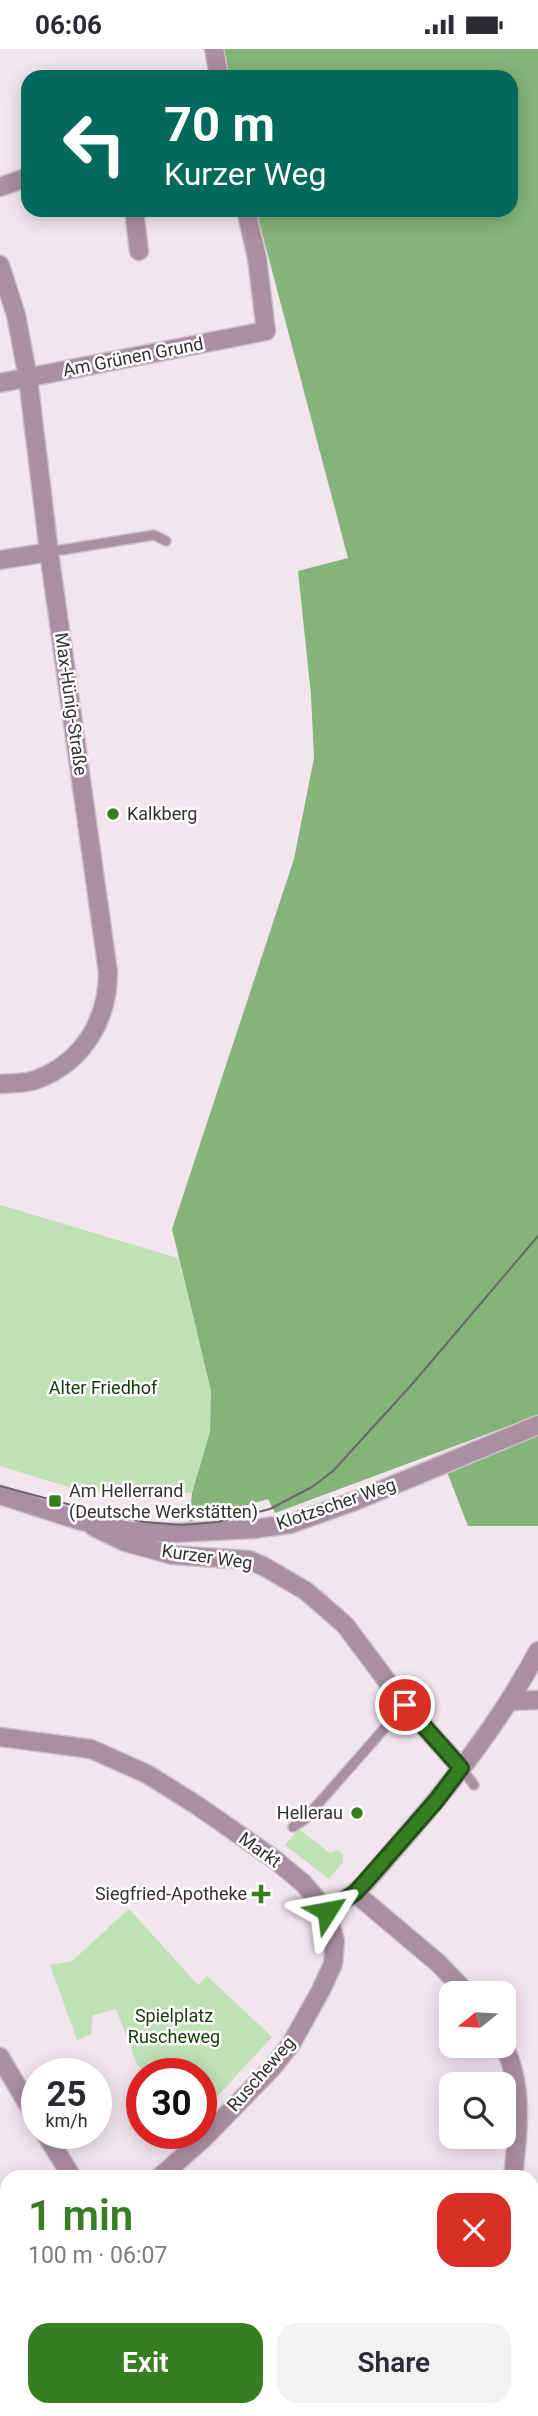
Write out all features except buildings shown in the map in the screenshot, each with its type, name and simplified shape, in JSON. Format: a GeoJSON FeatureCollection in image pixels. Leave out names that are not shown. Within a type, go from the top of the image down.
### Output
{"type":"FeatureCollection","features":[{"type":"Feature","properties":{"kind":"street"},"geometry":{"type":"LineString","coordinates":[[214,49],[218,70]]}},
{"type":"Feature","properties":{"kind":"street"},"geometry":{"type":"LineString","coordinates":[[0,187],[21,180]]}},
{"type":"Feature","properties":{"kind":"street"},"geometry":{"type":"LineString","coordinates":[[136,217],[139,251]]}},
{"type":"Feature","properties":{"kind":"street","name":"Am Grünen Grund"},"geometry":{"type":"LineString","coordinates":[[0,383],[267,331],[257,258],[248,217]]}},
{"type":"Feature","properties":{"kind":"street","name":"Max-Hünig-Straße"},"geometry":{"type":"LineString","coordinates":[[0,265],[16,315],[28,378],[49,552],[108,972],[108,996],[102,1018],[88,1040],[72,1057],[55,1071],[36,1080],[0,1084]]}},
{"type":"Feature","properties":{"kind":"street"},"geometry":{"type":"LineString","coordinates":[[0,560],[49,552]]}},
{"type":"Feature","properties":{"kind":"street","name":"Klotzscher Weg"},"geometry":{"type":"LineString","coordinates":[[81,1521],[131,1531],[175,1533],[290,1524],[355,1501],[538,1425]]}},
{"type":"Feature","properties":{"kind":"street"},"geometry":{"type":"LineString","coordinates":[[0,1495],[81,1521]]}},
{"type":"Feature","properties":{"kind":"street","name":"Kurzer Weg"},"geometry":{"type":"LineString","coordinates":[[81,1521],[125,1542],[172,1555],[249,1560],[306,1591],[345,1625],[405,1705],[461,1768]]}},
{"type":"Feature","properties":{"kind":"street"},"geometry":{"type":"LineString","coordinates":[[327,1911],[355,1893],[436,1801],[509,1701],[538,1651]]}},
{"type":"Feature","properties":{"kind":"street"},"geometry":{"type":"LineString","coordinates":[[509,1701],[538,1700]]}},
{"type":"Feature","properties":{"kind":"street","name":"Markt"},"geometry":{"type":"LineString","coordinates":[[0,1737],[91,1749],[147,1774],[198,1806],[303,1883],[327,1911]]}},
{"type":"Feature","properties":{"kind":"street"},"geometry":{"type":"LineString","coordinates":[[355,1893],[455,1981]]}},
{"type":"Feature","properties":{"kind":"street","name":"Ruscheweg"},"geometry":{"type":"LineString","coordinates":[[168,2170],[205,2137],[272,2068],[291,2044],[333,1964],[335,1941],[327,1911]]}},
{"type":"Feature","properties":{"kind":"street"},"geometry":{"type":"LineString","coordinates":[[0,2057],[5,2076],[21,2098]]}},
{"type":"Feature","properties":{"kind":"street"},"geometry":{"type":"LineString","coordinates":[[508,2058],[517,2089],[514,2170]]}},
{"type":"Feature","properties":{"kind":"street"},"geometry":{"type":"LineString","coordinates":[[55,2149],[68,2170]]}},
{"type":"Feature","properties":{"kind":"lane"},"geometry":{"type":"LineString","coordinates":[[49,552],[154,535],[166,541]]}},
{"type":"Feature","properties":{"kind":"lane"},"geometry":{"type":"LineString","coordinates":[[293,1828],[304,1821],[405,1705]]}},
{"type":"Feature","properties":{"kind":"lane"},"geometry":{"type":"LineString","coordinates":[[461,1768],[474,1785]]}},
{"type":"Feature","properties":{"kind":"green space"},"geometry":{"type":"Polygon","coordinates":[[[220,49],[538,49],[538,1415],[275,1513],[268,1499],[189,1522],[192,1493],[210,1432],[211,1391],[172,1229],[294,859],[314,758],[311,695],[298,571],[348,558],[258,217],[518,217],[518,70],[224,70],[220,49]]]}},
{"type":"Feature","properties":{"kind":"green space","name":"Alter Friedhof"},"geometry":{"type":"Polygon","coordinates":[[[0,1205],[178,1258],[211,1391],[210,1432],[192,1493],[82,1491],[0,1466],[0,1205]]]}},
{"type":"Feature","properties":{"kind":"green space"},"geometry":{"type":"Polygon","coordinates":[[[538,1430],[538,1526],[468,1526],[445,1467],[538,1430]]]}},
{"type":"Feature","properties":{"kind":"green space"},"geometry":{"type":"Polygon","coordinates":[[[299,1829],[330,1853],[337,1850],[343,1854],[343,1862],[329,1879],[285,1845],[299,1829]]]}},
{"type":"Feature","properties":{"kind":"green space","name":"Spielplatz Ruscheweg"},"geometry":{"type":"Polygon","coordinates":[[[129,1909],[198,1985],[207,1976],[272,2037],[217,2097],[217,2058],[135,2058],[116,2009],[93,2015],[91,2034],[77,2040],[50,1965],[72,1961],[129,1909]]]}},
{"type":"Feature","properties":{"kind":"tram line"},"geometry":{"type":"LineString","coordinates":[[0,1486],[144,1522],[182,1525],[218,1522],[270,1509],[312,1487],[333,1471],[414,1382],[538,1236]]}},
{"type":"Feature","properties":{"kind":"place","name":"Kalkberg"},"geometry":{"type":"Point","coordinates":[113,814]}},
{"type":"Feature","properties":{"kind":"place","name":"Am Hellerrand (Deutsche Werkstätten)"},"geometry":{"type":"Point","coordinates":[55,1501]}},
{"type":"Feature","properties":{"kind":"place","name":"Hellerau"},"geometry":{"type":"Point","coordinates":[357,1813]}},
{"type":"Feature","properties":{"kind":"place","name":"Siegfried-Apotheke"},"geometry":{"type":"Point","coordinates":[261,1894]}},
{"type":"Feature","properties":{"kind":"route"},"geometry":{"type":"LineString","coordinates":[[327,1911],[355,1893],[436,1801],[461,1768],[405,1705]]}}]}
